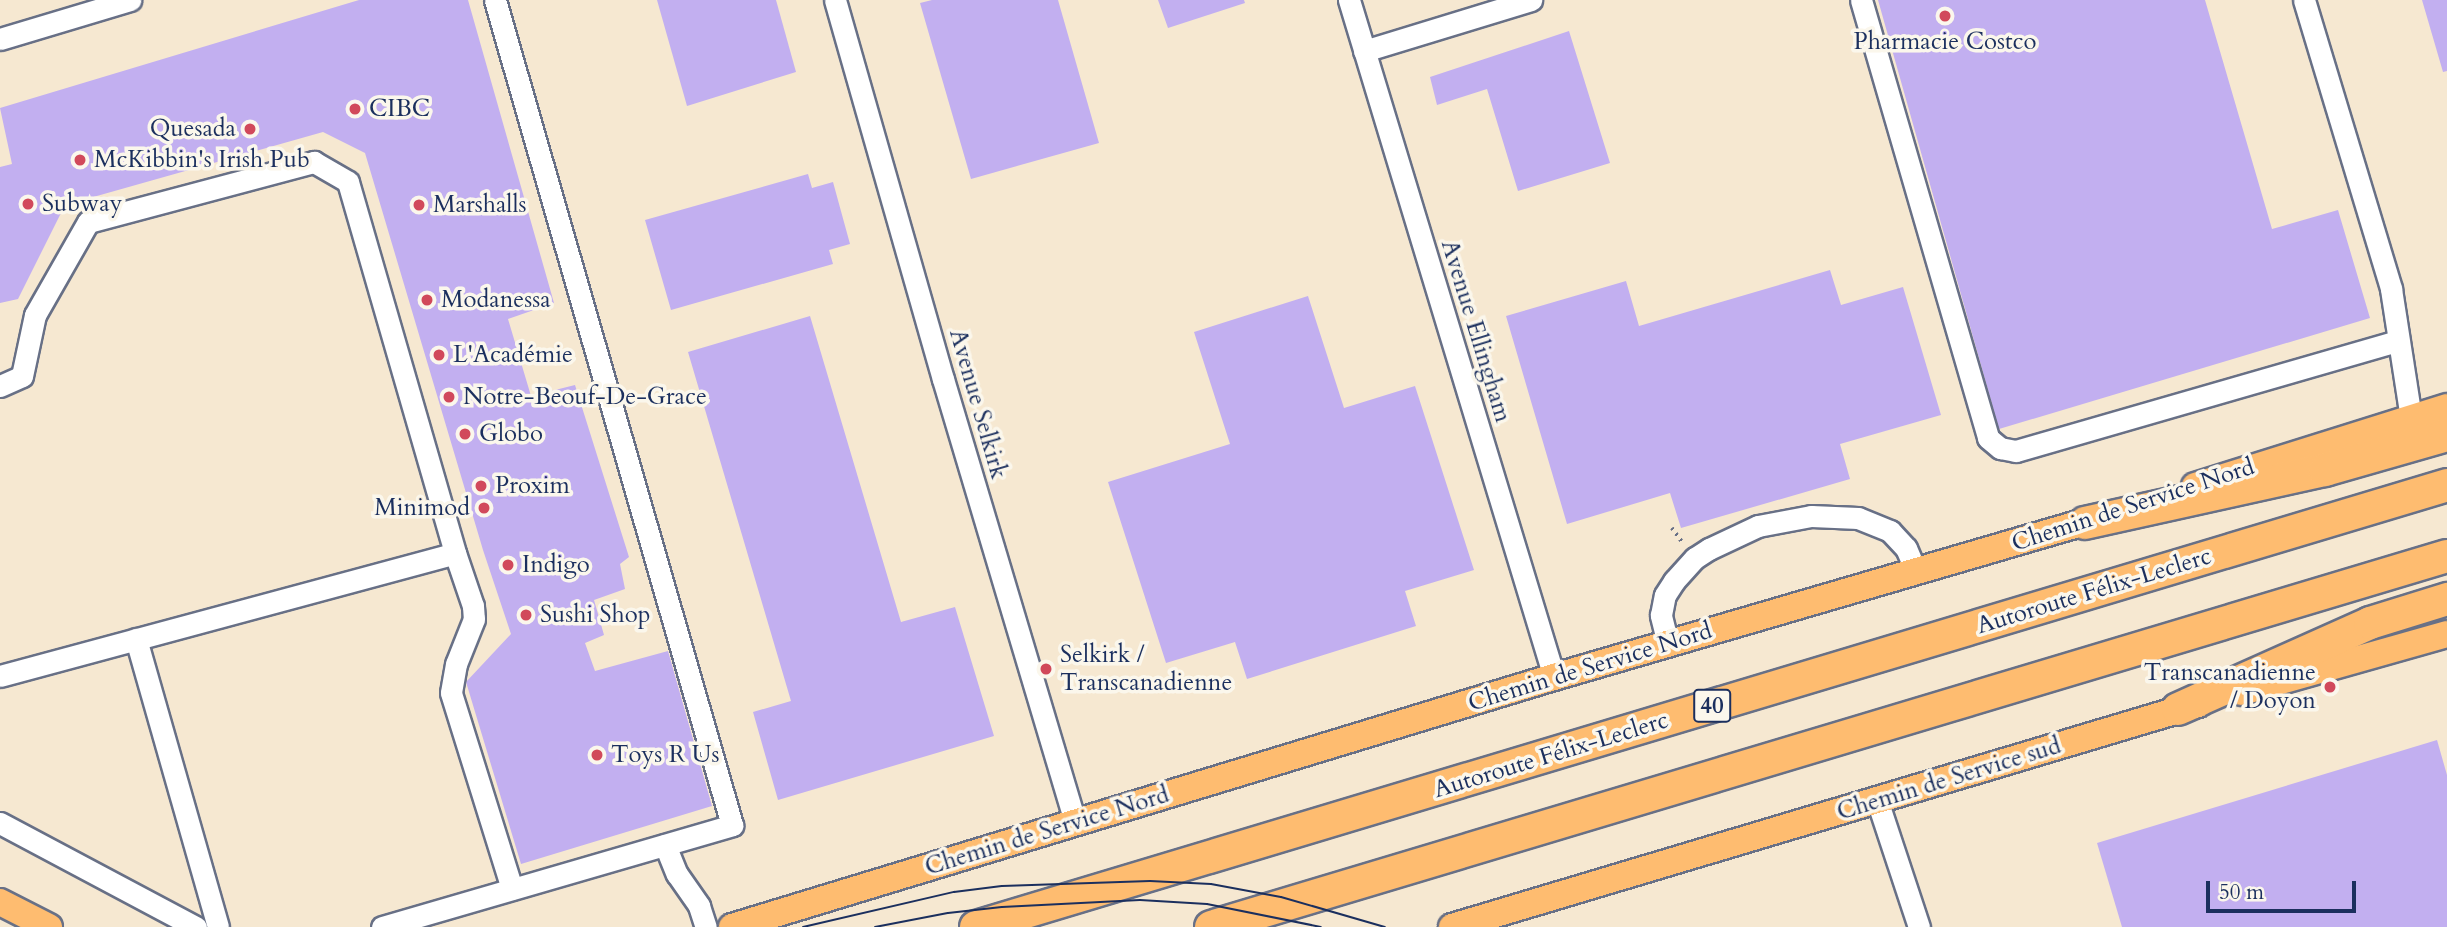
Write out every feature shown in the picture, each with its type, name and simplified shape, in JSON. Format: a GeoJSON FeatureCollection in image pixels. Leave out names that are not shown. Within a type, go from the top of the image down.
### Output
{"type":"FeatureCollection","features":[{"type":"Feature","properties":{"kind":"highway"},"geometry":{"type":"LineString","coordinates":[[2085,523],[2325,470],[2447,435]]}},
{"type":"Feature","properties":{"kind":"highway","name":"Autoroute Félix-Leclerc"},"geometry":{"type":"LineString","coordinates":[[976,927],[2447,485]]}},
{"type":"Feature","properties":{"kind":"highway"},"geometry":{"type":"LineString","coordinates":[[1211,927],[2447,556]]}},
{"type":"Feature","properties":{"kind":"highway"},"geometry":{"type":"LineString","coordinates":[[2178,709],[2370,624],[2447,599]]}},
{"type":"Feature","properties":{"kind":"main road","name":"Chemin de Service Nord"},"geometry":{"type":"LineString","coordinates":[[732,927],[1554,677],[2085,523],[2447,407]]}},
{"type":"Feature","properties":{"kind":"main road","name":"Chemin de Service sud"},"geometry":{"type":"LineString","coordinates":[[1452,927],[2178,709],[2447,634]]}},
{"type":"Feature","properties":{"kind":"main road"},"geometry":{"type":"LineString","coordinates":[[0,902],[49,927]]}},
{"type":"Feature","properties":{"kind":"street"},"geometry":{"type":"LineString","coordinates":[[0,39],[130,0]]}},
{"type":"Feature","properties":{"kind":"street"},"geometry":{"type":"LineString","coordinates":[[382,927],[732,825],[495,0]]}},
{"type":"Feature","properties":{"kind":"street","name":"Avenue Selkirk"},"geometry":{"type":"LineString","coordinates":[[835,0],[943,379],[1075,822]]}},
{"type":"Feature","properties":{"kind":"street","name":"Avenue Ellingham"},"geometry":{"type":"LineString","coordinates":[[1349,0],[1554,677]]}},
{"type":"Feature","properties":{"kind":"street"},"geometry":{"type":"LineString","coordinates":[[1364,51],[1531,0]]}},
{"type":"Feature","properties":{"kind":"street"},"geometry":{"type":"LineString","coordinates":[[1861,0],[1988,438],[2000,448],[2016,452],[2397,341]]}},
{"type":"Feature","properties":{"kind":"street"},"geometry":{"type":"LineString","coordinates":[[2304,0],[2390,289],[2411,418]]}},
{"type":"Feature","properties":{"kind":"street"},"geometry":{"type":"LineString","coordinates":[[0,386],[22,376],[35,315],[88,222],[314,162],[348,182],[455,553],[473,606],[474,619],[456,664],[451,693],[512,889]]}},
{"type":"Feature","properties":{"kind":"street"},"geometry":{"type":"LineString","coordinates":[[1668,644],[1662,606],[1665,596],[1683,570],[1695,558],[1726,539],[1768,523],[1828,515],[1870,521],[1897,537],[1906,548],[1916,571]]}},
{"type":"Feature","properties":{"kind":"street"},"geometry":{"type":"LineString","coordinates":[[0,676],[455,553]]}},
{"type":"Feature","properties":{"kind":"street"},"geometry":{"type":"LineString","coordinates":[[136,639],[219,927]]}},
{"type":"Feature","properties":{"kind":"street"},"geometry":{"type":"LineString","coordinates":[[1877,800],[1919,927]]}},
{"type":"Feature","properties":{"kind":"street"},"geometry":{"type":"LineString","coordinates":[[0,824],[196,927]]}},
{"type":"Feature","properties":{"kind":"street"},"geometry":{"type":"LineString","coordinates":[[665,845],[677,874],[699,906],[706,927]]}},
{"type":"Feature","properties":{"kind":"path"},"geometry":{"type":"LineString","coordinates":[[1672,528],[1682,539]]}},
{"type":"Feature","properties":{"kind":"building"},"geometry":{"type":"Polygon","coordinates":[[[359,0],[468,0],[554,303],[508,319],[531,396],[575,385],[629,557],[620,564],[625,589],[594,600],[604,635],[585,643],[595,671],[668,651],[712,806],[521,864],[466,682],[511,634],[483,550],[365,153],[323,132],[65,205],[18,299],[0,303],[0,167],[12,164],[0,108],[359,0]]]}},
{"type":"Feature","properties":{"kind":"building"},"geometry":{"type":"Polygon","coordinates":[[[657,0],[776,0],[796,72],[687,106],[657,0]]]}},
{"type":"Feature","properties":{"kind":"building"},"geometry":{"type":"Polygon","coordinates":[[[932,0],[1058,0],[1099,143],[971,179],[920,3],[932,0]]]}},
{"type":"Feature","properties":{"kind":"building"},"geometry":{"type":"Polygon","coordinates":[[[1158,0],[1244,0],[1245,3],[1168,28],[1158,0]]]}},
{"type":"Feature","properties":{"kind":"building"},"geometry":{"type":"Polygon","coordinates":[[[1878,0],[2205,0],[2272,229],[2338,210],[2370,318],[1999,429],[1878,0]]]}},
{"type":"Feature","properties":{"kind":"building"},"geometry":{"type":"Polygon","coordinates":[[[2422,0],[2447,0],[2447,71],[2443,72],[2422,0]]]}},
{"type":"Feature","properties":{"kind":"building"},"geometry":{"type":"Polygon","coordinates":[[[1569,31],[1610,163],[1518,191],[1487,89],[1437,105],[1430,77],[1569,31]]]}},
{"type":"Feature","properties":{"kind":"building"},"geometry":{"type":"Polygon","coordinates":[[[808,174],[812,188],[833,182],[850,244],[829,250],[833,264],[671,310],[645,220],[808,174]]]}},
{"type":"Feature","properties":{"kind":"building"},"geometry":{"type":"Polygon","coordinates":[[[1830,270],[1841,305],[1903,287],[1941,415],[1840,444],[1850,479],[1681,528],[1670,493],[1567,524],[1506,316],[1626,281],[1639,326],[1830,270]]]}},
{"type":"Feature","properties":{"kind":"building"},"geometry":{"type":"Polygon","coordinates":[[[1308,296],[1344,408],[1415,386],[1474,570],[1405,591],[1416,626],[1247,679],[1235,642],[1166,663],[1108,482],[1230,444],[1194,332],[1308,296]]]}},
{"type":"Feature","properties":{"kind":"building"},"geometry":{"type":"Polygon","coordinates":[[[810,316],[901,622],[955,607],[994,736],[778,800],[753,712],[791,701],[688,352],[810,316]]]}},
{"type":"Feature","properties":{"kind":"building"},"geometry":{"type":"Polygon","coordinates":[[[2437,740],[2447,775],[2447,927],[2122,927],[2097,843],[2437,740]]]}},
{"type":"Feature","properties":{"kind":"tram line"},"geometry":{"type":"LineString","coordinates":[[803,927],[954,892],[1002,886],[1150,881],[1211,884],[1281,897],[1385,927]]}},
{"type":"Feature","properties":{"kind":"tram line"},"geometry":{"type":"LineString","coordinates":[[875,927],[948,913],[1002,907],[1140,900],[1207,904],[1321,927]]}},
{"type":"Feature","properties":{"kind":"place","name":"Pharmacie Costco"},"geometry":{"type":"Point","coordinates":[1945,16]}},
{"type":"Feature","properties":{"kind":"place","name":"CIBC"},"geometry":{"type":"Point","coordinates":[355,109]}},
{"type":"Feature","properties":{"kind":"place","name":"Quesada"},"geometry":{"type":"Point","coordinates":[250,129]}},
{"type":"Feature","properties":{"kind":"place","name":"McKibbin's Irish Pub"},"geometry":{"type":"Point","coordinates":[80,160]}},
{"type":"Feature","properties":{"kind":"place","name":"Subway"},"geometry":{"type":"Point","coordinates":[28,204]}},
{"type":"Feature","properties":{"kind":"place","name":"Marshalls"},"geometry":{"type":"Point","coordinates":[419,205]}},
{"type":"Feature","properties":{"kind":"place","name":"Modanessa"},"geometry":{"type":"Point","coordinates":[427,300]}},
{"type":"Feature","properties":{"kind":"place","name":"L'Académie"},"geometry":{"type":"Point","coordinates":[439,355]}},
{"type":"Feature","properties":{"kind":"place","name":"Notre-Beouf-De-Grace"},"geometry":{"type":"Point","coordinates":[449,397]}},
{"type":"Feature","properties":{"kind":"place","name":"Globo"},"geometry":{"type":"Point","coordinates":[465,434]}},
{"type":"Feature","properties":{"kind":"place","name":"Proxim"},"geometry":{"type":"Point","coordinates":[481,486]}},
{"type":"Feature","properties":{"kind":"place","name":"Minimod"},"geometry":{"type":"Point","coordinates":[484,508]}},
{"type":"Feature","properties":{"kind":"place","name":"Indigo"},"geometry":{"type":"Point","coordinates":[508,565]}},
{"type":"Feature","properties":{"kind":"place","name":"Sushi Shop"},"geometry":{"type":"Point","coordinates":[526,615]}},
{"type":"Feature","properties":{"kind":"place","name":"Selkirk / Transcanadienne"},"geometry":{"type":"Point","coordinates":[1046,669]}},
{"type":"Feature","properties":{"kind":"place","name":"Transcanadienne / Doyon"},"geometry":{"type":"Point","coordinates":[2330,687]}},
{"type":"Feature","properties":{"kind":"place","name":"Toys R Us"},"geometry":{"type":"Point","coordinates":[597,755]}}]}
